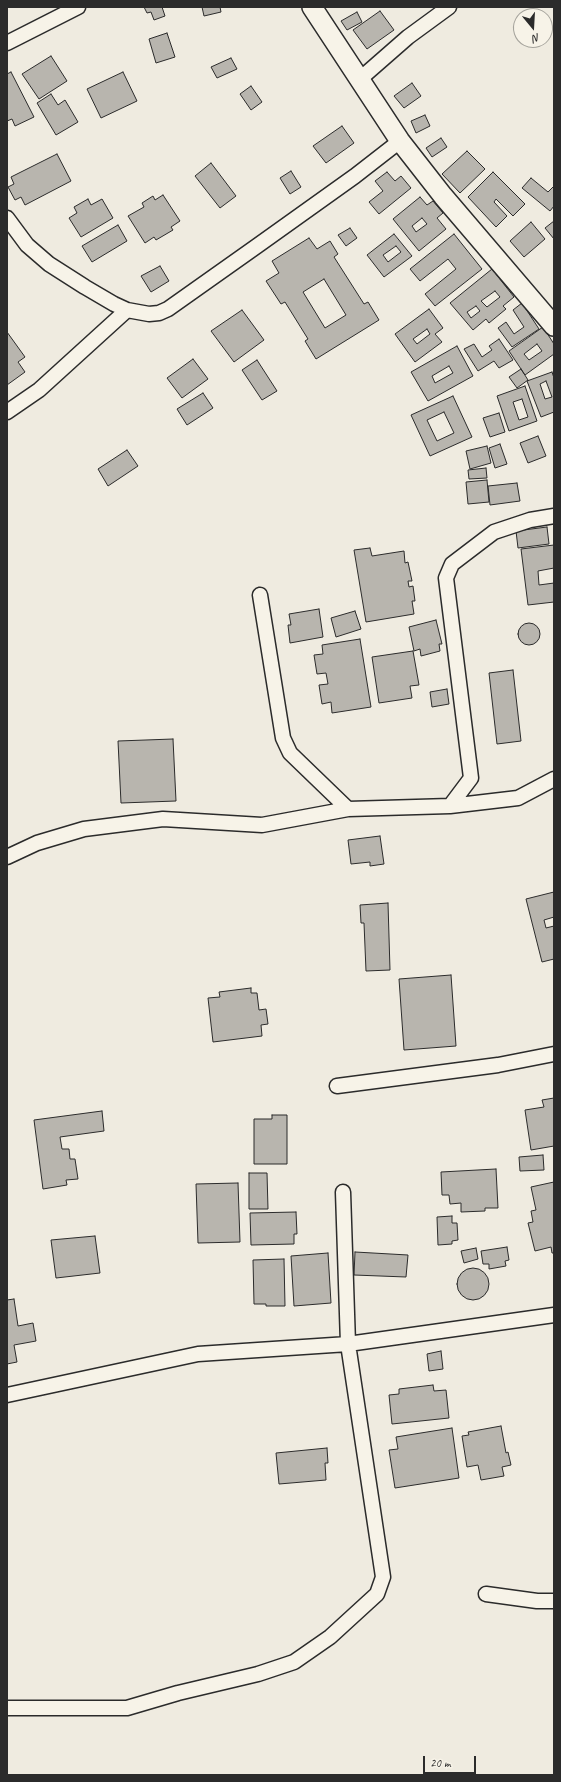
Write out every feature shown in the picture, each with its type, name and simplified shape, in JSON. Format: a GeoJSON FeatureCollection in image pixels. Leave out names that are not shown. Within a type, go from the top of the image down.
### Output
{"type":"FeatureCollection","features":[{"type":"Feature","properties":{"kind":"street"},"geometry":{"type":"LineString","coordinates":[[7,43],[78,7]]}},
{"type":"Feature","properties":{"kind":"street"},"geometry":{"type":"LineString","coordinates":[[312,7],[400,141],[444,196],[554,326]]}},
{"type":"Feature","properties":{"kind":"street"},"geometry":{"type":"LineString","coordinates":[[360,80],[408,37],[449,7]]}},
{"type":"Feature","properties":{"kind":"street"},"geometry":{"type":"LineString","coordinates":[[7,218],[27,245],[49,264],[114,304],[127,310],[149,314],[159,313],[349,180],[400,141]]}},
{"type":"Feature","properties":{"kind":"street"},"geometry":{"type":"LineString","coordinates":[[7,412],[39,390],[127,310]]}},
{"type":"Feature","properties":{"kind":"street"},"geometry":{"type":"LineString","coordinates":[[450,806],[471,778],[446,578],[452,564],[494,532],[530,520],[554,516]]}},
{"type":"Feature","properties":{"kind":"street"},"geometry":{"type":"LineString","coordinates":[[260,595],[283,738],[290,753],[312,777],[348,809]]}},
{"type":"Feature","properties":{"kind":"street"},"geometry":{"type":"LineString","coordinates":[[7,857],[36,843],[84,829],[163,819],[262,825],[348,809],[450,806],[518,798],[554,779]]}},
{"type":"Feature","properties":{"kind":"street"},"geometry":{"type":"LineString","coordinates":[[337,1086],[498,1065],[554,1054]]}},
{"type":"Feature","properties":{"kind":"street"},"geometry":{"type":"LineString","coordinates":[[7,1708],[126,1708],[178,1693],[258,1674],[294,1662],[330,1637],[377,1594],[383,1577],[348,1344],[343,1192]]}},
{"type":"Feature","properties":{"kind":"street"},"geometry":{"type":"LineString","coordinates":[[7,1394],[198,1354],[348,1344],[554,1315]]}},
{"type":"Feature","properties":{"kind":"street"},"geometry":{"type":"LineString","coordinates":[[486,1594],[537,1601],[554,1601]]}},
{"type":"Feature","properties":{"kind":"building"},"geometry":{"type":"Polygon","coordinates":[[[144,7],[162,7],[165,16],[154,20],[151,12],[147,13],[144,7]]]}},
{"type":"Feature","properties":{"kind":"building"},"geometry":{"type":"Polygon","coordinates":[[[202,7],[220,7],[221,12],[204,16],[202,7]]]}},
{"type":"Feature","properties":{"kind":"building"},"geometry":{"type":"Polygon","coordinates":[[[380,11],[394,30],[367,49],[353,30],[380,11]]]}},
{"type":"Feature","properties":{"kind":"building"},"geometry":{"type":"Polygon","coordinates":[[[357,12],[362,22],[347,30],[341,21],[357,12]]]}},
{"type":"Feature","properties":{"kind":"building"},"geometry":{"type":"Polygon","coordinates":[[[167,33],[175,57],[156,63],[149,39],[167,33]]]}},
{"type":"Feature","properties":{"kind":"building"},"geometry":{"type":"Polygon","coordinates":[[[51,56],[67,81],[39,99],[22,74],[51,56]]]}},
{"type":"Feature","properties":{"kind":"building"},"geometry":{"type":"Polygon","coordinates":[[[231,58],[237,69],[217,78],[211,67],[231,58]]]}},
{"type":"Feature","properties":{"kind":"building"},"geometry":{"type":"Polygon","coordinates":[[[11,72],[34,117],[15,126],[12,119],[7,121],[7,74],[11,72]]]}},
{"type":"Feature","properties":{"kind":"building"},"geometry":{"type":"Polygon","coordinates":[[[123,72],[137,101],[101,118],[87,89],[123,72]]]}},
{"type":"Feature","properties":{"kind":"building"},"geometry":{"type":"Polygon","coordinates":[[[412,83],[421,96],[404,108],[394,96],[412,83]]]}},
{"type":"Feature","properties":{"kind":"building"},"geometry":{"type":"Polygon","coordinates":[[[251,86],[262,102],[251,110],[240,94],[251,86]]]}},
{"type":"Feature","properties":{"kind":"building"},"geometry":{"type":"Polygon","coordinates":[[[51,94],[58,105],[65,100],[78,122],[56,135],[37,103],[51,94]]]}},
{"type":"Feature","properties":{"kind":"building"},"geometry":{"type":"Polygon","coordinates":[[[425,115],[430,126],[416,133],[411,121],[425,115]]]}},
{"type":"Feature","properties":{"kind":"building"},"geometry":{"type":"Polygon","coordinates":[[[342,126],[354,143],[326,163],[313,146],[342,126]]]}},
{"type":"Feature","properties":{"kind":"building"},"geometry":{"type":"Polygon","coordinates":[[[441,138],[447,147],[432,157],[426,148],[441,138]]]}},
{"type":"Feature","properties":{"kind":"building"},"geometry":{"type":"Polygon","coordinates":[[[467,151],[485,169],[460,193],[442,174],[467,151]]]}},
{"type":"Feature","properties":{"kind":"building"},"geometry":{"type":"Polygon","coordinates":[[[57,154],[71,181],[25,205],[21,197],[15,200],[8,187],[14,184],[11,177],[57,154]]]}},
{"type":"Feature","properties":{"kind":"building"},"geometry":{"type":"Polygon","coordinates":[[[211,163],[236,196],[220,208],[195,176],[211,163]]]}},
{"type":"Feature","properties":{"kind":"building"},"geometry":{"type":"Polygon","coordinates":[[[291,171],[301,187],[290,194],[280,178],[291,171]]]}},
{"type":"Feature","properties":{"kind":"building"},"geometry":{"type":"Polygon","coordinates":[[[387,172],[395,181],[401,176],[411,188],[379,214],[369,202],[383,191],[375,181],[387,172]]]}},
{"type":"Feature","properties":{"kind":"building"},"geometry":{"type":"Polygon","coordinates":[[[493,172],[525,204],[513,216],[496,199],[494,202],[507,216],[496,227],[468,197],[493,172]]]}},
{"type":"Feature","properties":{"kind":"building"},"geometry":{"type":"Polygon","coordinates":[[[531,178],[548,192],[554,186],[554,206],[550,211],[522,188],[531,178]]]}},
{"type":"Feature","properties":{"kind":"building"},"geometry":{"type":"Polygon","coordinates":[[[163,195],[180,221],[171,227],[173,230],[156,240],[154,237],[145,243],[128,216],[144,207],[142,203],[153,196],[155,200],[163,195]]]}},
{"type":"Feature","properties":{"kind":"building"},"geometry":{"type":"Polygon","coordinates":[[[420,197],[427,205],[433,201],[443,213],[437,218],[446,229],[419,251],[393,219],[420,197]],[[422,218],[412,226],[416,232],[427,224],[422,218]]]}},
{"type":"Feature","properties":{"kind":"building"},"geometry":{"type":"Polygon","coordinates":[[[88,199],[91,205],[102,199],[113,218],[81,237],[69,218],[77,213],[74,207],[88,199]]]}},
{"type":"Feature","properties":{"kind":"building"},"geometry":{"type":"Polygon","coordinates":[[[554,221],[554,239],[545,228],[554,221]]]}},
{"type":"Feature","properties":{"kind":"building"},"geometry":{"type":"Polygon","coordinates":[[[531,222],[545,239],[524,257],[510,241],[531,222]]]}},
{"type":"Feature","properties":{"kind":"building"},"geometry":{"type":"Polygon","coordinates":[[[118,225],[127,241],[92,262],[82,246],[118,225]]]}},
{"type":"Feature","properties":{"kind":"building"},"geometry":{"type":"Polygon","coordinates":[[[350,228],[357,238],[346,246],[338,235],[350,228]]]}},
{"type":"Feature","properties":{"kind":"building"},"geometry":{"type":"Polygon","coordinates":[[[394,234],[412,256],[384,277],[367,255],[394,234]],[[396,246],[383,255],[388,262],[401,252],[396,246]]]}},
{"type":"Feature","properties":{"kind":"building"},"geometry":{"type":"Polygon","coordinates":[[[454,234],[482,269],[435,306],[425,294],[456,269],[448,259],[420,281],[410,269],[454,234]]]}},
{"type":"Feature","properties":{"kind":"building"},"geometry":{"type":"Polygon","coordinates":[[[309,238],[317,249],[330,241],[338,254],[334,257],[364,304],[368,302],[379,320],[316,359],[305,341],[308,339],[285,302],[281,304],[266,281],[279,273],[272,261],[309,238]],[[324,279],[303,292],[325,328],[346,315],[324,279]]]}},
{"type":"Feature","properties":{"kind":"building"},"geometry":{"type":"Polygon","coordinates":[[[160,266],[169,281],[151,292],[141,276],[160,266]]]}},
{"type":"Feature","properties":{"kind":"building"},"geometry":{"type":"Polygon","coordinates":[[[492,269],[514,297],[503,306],[506,309],[489,323],[486,319],[473,330],[450,303],[492,269]],[[495,291],[481,301],[487,307],[500,297],[495,291]],[[476,306],[467,312],[471,318],[480,311],[476,306]]]}},
{"type":"Feature","properties":{"kind":"building"},"geometry":{"type":"Polygon","coordinates":[[[522,303],[539,329],[512,347],[498,328],[506,322],[514,334],[524,327],[513,310],[522,303]]]}},
{"type":"Feature","properties":{"kind":"building"},"geometry":{"type":"Polygon","coordinates":[[[429,309],[443,328],[435,334],[442,342],[415,362],[395,334],[429,309]],[[427,329],[413,339],[417,344],[430,334],[427,329]]]}},
{"type":"Feature","properties":{"kind":"building"},"geometry":{"type":"Polygon","coordinates":[[[242,310],[264,340],[234,362],[211,331],[242,310]]]}},
{"type":"Feature","properties":{"kind":"building"},"geometry":{"type":"Polygon","coordinates":[[[543,327],[554,344],[554,354],[525,375],[509,351],[543,327]],[[537,344],[524,354],[529,360],[542,351],[537,344]]]}},
{"type":"Feature","properties":{"kind":"building"},"geometry":{"type":"Polygon","coordinates":[[[7,332],[25,357],[18,362],[25,372],[7,385],[7,332]]]}},
{"type":"Feature","properties":{"kind":"building"},"geometry":{"type":"Polygon","coordinates":[[[499,339],[513,360],[499,368],[494,361],[478,371],[464,349],[474,344],[482,357],[492,350],[489,346],[499,339]]]}},
{"type":"Feature","properties":{"kind":"building"},"geometry":{"type":"Polygon","coordinates":[[[457,346],[473,376],[428,401],[411,372],[457,346]],[[449,366],[432,376],[435,383],[453,373],[449,366]]]}},
{"type":"Feature","properties":{"kind":"building"},"geometry":{"type":"Polygon","coordinates":[[[193,359],[208,379],[182,398],[167,378],[193,359]]]}},
{"type":"Feature","properties":{"kind":"building"},"geometry":{"type":"Polygon","coordinates":[[[257,360],[277,391],[262,400],[242,370],[257,360]]]}},
{"type":"Feature","properties":{"kind":"building"},"geometry":{"type":"Polygon","coordinates":[[[521,369],[528,380],[517,388],[509,377],[521,369]]]}},
{"type":"Feature","properties":{"kind":"building"},"geometry":{"type":"Polygon","coordinates":[[[552,372],[554,378],[554,412],[541,417],[527,381],[552,372]],[[546,381],[540,384],[545,399],[552,397],[546,381]]]}},
{"type":"Feature","properties":{"kind":"building"},"geometry":{"type":"Polygon","coordinates":[[[525,386],[537,421],[509,431],[497,396],[525,386]],[[522,399],[513,402],[519,420],[528,417],[522,399]]]}},
{"type":"Feature","properties":{"kind":"building"},"geometry":{"type":"Polygon","coordinates":[[[203,393],[213,408],[187,425],[177,409],[203,393]]]}},
{"type":"Feature","properties":{"kind":"building"},"geometry":{"type":"Polygon","coordinates":[[[453,396],[472,437],[430,456],[411,415],[453,396]],[[444,412],[427,420],[437,441],[454,433],[444,412]]]}},
{"type":"Feature","properties":{"kind":"building"},"geometry":{"type":"Polygon","coordinates":[[[499,413],[505,432],[490,437],[483,418],[499,413]]]}},
{"type":"Feature","properties":{"kind":"building"},"geometry":{"type":"Polygon","coordinates":[[[538,436],[546,456],[528,463],[520,443],[538,436]]]}},
{"type":"Feature","properties":{"kind":"building"},"geometry":{"type":"Polygon","coordinates":[[[500,444],[507,464],[495,468],[489,448],[500,444]]]}},
{"type":"Feature","properties":{"kind":"building"},"geometry":{"type":"Polygon","coordinates":[[[487,446],[491,463],[470,469],[466,451],[487,446]]]}},
{"type":"Feature","properties":{"kind":"building"},"geometry":{"type":"Polygon","coordinates":[[[127,450],[138,466],[108,486],[98,469],[127,450]]]}},
{"type":"Feature","properties":{"kind":"building"},"geometry":{"type":"Polygon","coordinates":[[[486,468],[487,478],[469,479],[468,470],[486,468]]]}},
{"type":"Feature","properties":{"kind":"building"},"geometry":{"type":"Polygon","coordinates":[[[487,480],[489,502],[468,504],[466,482],[487,480]]]}},
{"type":"Feature","properties":{"kind":"building"},"geometry":{"type":"Polygon","coordinates":[[[517,483],[520,501],[490,505],[488,486],[517,483]]]}},
{"type":"Feature","properties":{"kind":"building"},"geometry":{"type":"Polygon","coordinates":[[[547,527],[549,544],[518,548],[516,531],[547,527]]]}},
{"type":"Feature","properties":{"kind":"building"},"geometry":{"type":"Polygon","coordinates":[[[554,545],[554,568],[538,571],[539,585],[554,583],[554,602],[528,605],[521,549],[554,545]]]}},
{"type":"Feature","properties":{"kind":"building"},"geometry":{"type":"Polygon","coordinates":[[[370,548],[372,556],[404,551],[405,563],[408,562],[412,581],[408,581],[409,587],[413,586],[415,601],[412,601],[414,614],[366,622],[354,550],[370,548]]]}},
{"type":"Feature","properties":{"kind":"building"},"geometry":{"type":"Polygon","coordinates":[[[319,609],[323,637],[290,643],[288,625],[291,625],[289,614],[319,609]]]}},
{"type":"Feature","properties":{"kind":"building"},"geometry":{"type":"Polygon","coordinates":[[[355,611],[361,629],[336,637],[331,618],[355,611]]]}},
{"type":"Feature","properties":{"kind":"building"},"geometry":{"type":"Polygon","coordinates":[[[436,620],[442,644],[439,644],[440,651],[421,656],[420,649],[414,651],[409,627],[436,620]]]}},
{"type":"Feature","properties":{"kind":"building"},"geometry":{"type":"Polygon","coordinates":[[[525,623],[533,623],[540,630],[540,638],[533,645],[525,645],[518,638],[518,630],[525,623]]]}},
{"type":"Feature","properties":{"kind":"building"},"geometry":{"type":"Polygon","coordinates":[[[360,639],[371,707],[332,713],[331,702],[322,704],[319,685],[328,684],[326,673],[317,674],[314,655],[323,654],[322,645],[360,639]]]}},
{"type":"Feature","properties":{"kind":"building"},"geometry":{"type":"Polygon","coordinates":[[[413,651],[419,685],[410,686],[412,698],[379,703],[372,657],[413,651]]]}},
{"type":"Feature","properties":{"kind":"building"},"geometry":{"type":"Polygon","coordinates":[[[513,670],[521,741],[497,744],[489,673],[513,670]]]}},
{"type":"Feature","properties":{"kind":"building"},"geometry":{"type":"Polygon","coordinates":[[[447,689],[449,704],[432,707],[430,692],[447,689]]]}},
{"type":"Feature","properties":{"kind":"building"},"geometry":{"type":"Polygon","coordinates":[[[173,739],[176,801],[121,803],[118,741],[173,739]]]}},
{"type":"Feature","properties":{"kind":"building"},"geometry":{"type":"Polygon","coordinates":[[[380,836],[384,864],[370,866],[370,862],[351,864],[348,840],[380,836]]]}},
{"type":"Feature","properties":{"kind":"building"},"geometry":{"type":"Polygon","coordinates":[[[554,892],[554,917],[544,920],[546,928],[554,926],[554,959],[542,962],[526,899],[554,892]]]}},
{"type":"Feature","properties":{"kind":"building"},"geometry":{"type":"Polygon","coordinates":[[[388,903],[390,970],[366,971],[364,923],[361,923],[360,905],[388,903]]]}},
{"type":"Feature","properties":{"kind":"building"},"geometry":{"type":"Polygon","coordinates":[[[451,975],[456,1046],[404,1050],[399,979],[451,975]]]}},
{"type":"Feature","properties":{"kind":"building"},"geometry":{"type":"Polygon","coordinates":[[[251,988],[251,993],[257,993],[259,1010],[266,1009],[268,1024],[261,1025],[262,1036],[213,1042],[208,998],[220,997],[219,992],[251,988]]]}},
{"type":"Feature","properties":{"kind":"building"},"geometry":{"type":"Polygon","coordinates":[[[554,1098],[554,1146],[531,1150],[525,1110],[544,1107],[542,1100],[554,1098]]]}},
{"type":"Feature","properties":{"kind":"building"},"geometry":{"type":"Polygon","coordinates":[[[102,1111],[104,1131],[60,1137],[62,1149],[69,1149],[70,1159],[75,1159],[78,1179],[66,1180],[67,1185],[43,1189],[34,1120],[102,1111]]]}},
{"type":"Feature","properties":{"kind":"building"},"geometry":{"type":"Polygon","coordinates":[[[272,1115],[287,1115],[287,1164],[254,1164],[254,1119],[272,1119],[272,1115]]]}},
{"type":"Feature","properties":{"kind":"building"},"geometry":{"type":"Polygon","coordinates":[[[543,1155],[544,1170],[520,1171],[519,1157],[543,1155]]]}},
{"type":"Feature","properties":{"kind":"building"},"geometry":{"type":"Polygon","coordinates":[[[496,1169],[498,1208],[485,1208],[485,1211],[461,1212],[461,1203],[450,1204],[449,1195],[442,1195],[441,1172],[496,1169]]]}},
{"type":"Feature","properties":{"kind":"building"},"geometry":{"type":"Polygon","coordinates":[[[249,1173],[267,1173],[268,1209],[249,1209],[249,1173]]]}},
{"type":"Feature","properties":{"kind":"building"},"geometry":{"type":"Polygon","coordinates":[[[554,1182],[554,1253],[552,1253],[551,1247],[535,1251],[528,1223],[533,1222],[531,1211],[536,1210],[531,1187],[554,1182]]]}},
{"type":"Feature","properties":{"kind":"building"},"geometry":{"type":"Polygon","coordinates":[[[238,1183],[240,1242],[198,1243],[196,1184],[238,1183]]]}},
{"type":"Feature","properties":{"kind":"building"},"geometry":{"type":"Polygon","coordinates":[[[296,1212],[297,1234],[294,1234],[294,1244],[251,1245],[250,1213],[296,1212]]]}},
{"type":"Feature","properties":{"kind":"building"},"geometry":{"type":"Polygon","coordinates":[[[452,1216],[452,1223],[457,1223],[458,1240],[452,1241],[452,1244],[438,1245],[437,1217],[452,1216]]]}},
{"type":"Feature","properties":{"kind":"building"},"geometry":{"type":"Polygon","coordinates":[[[95,1236],[100,1273],[56,1278],[51,1240],[95,1236]]]}},
{"type":"Feature","properties":{"kind":"building"},"geometry":{"type":"Polygon","coordinates":[[[507,1247],[509,1260],[505,1261],[506,1266],[489,1269],[489,1264],[483,1264],[481,1251],[507,1247]]]}},
{"type":"Feature","properties":{"kind":"building"},"geometry":{"type":"Polygon","coordinates":[[[476,1248],[478,1259],[464,1263],[461,1251],[476,1248]]]}},
{"type":"Feature","properties":{"kind":"building"},"geometry":{"type":"Polygon","coordinates":[[[355,1252],[408,1255],[406,1277],[354,1275],[355,1252]]]}},
{"type":"Feature","properties":{"kind":"building"},"geometry":{"type":"Polygon","coordinates":[[[328,1253],[331,1303],[294,1306],[291,1256],[328,1253]]]}},
{"type":"Feature","properties":{"kind":"building"},"geometry":{"type":"Polygon","coordinates":[[[284,1259],[285,1306],[266,1306],[266,1304],[254,1304],[253,1260],[284,1259]]]}},
{"type":"Feature","properties":{"kind":"building"},"geometry":{"type":"Polygon","coordinates":[[[470,1268],[476,1268],[486,1275],[489,1284],[488,1290],[482,1297],[476,1300],[470,1300],[460,1293],[457,1287],[457,1281],[464,1271],[470,1268]]]}},
{"type":"Feature","properties":{"kind":"building"},"geometry":{"type":"Polygon","coordinates":[[[14,1299],[18,1326],[33,1323],[36,1341],[14,1345],[17,1362],[7,1364],[7,1300],[14,1299]]]}},
{"type":"Feature","properties":{"kind":"building"},"geometry":{"type":"Polygon","coordinates":[[[441,1351],[443,1369],[429,1371],[427,1354],[441,1351]]]}},
{"type":"Feature","properties":{"kind":"building"},"geometry":{"type":"Polygon","coordinates":[[[433,1385],[434,1391],[446,1390],[449,1418],[392,1424],[389,1395],[399,1394],[399,1389],[433,1385]]]}},
{"type":"Feature","properties":{"kind":"building"},"geometry":{"type":"Polygon","coordinates":[[[501,1426],[506,1453],[508,1452],[511,1465],[502,1467],[504,1476],[481,1480],[478,1465],[467,1467],[462,1436],[469,1435],[468,1432],[501,1426]]]}},
{"type":"Feature","properties":{"kind":"building"},"geometry":{"type":"Polygon","coordinates":[[[452,1428],[459,1478],[395,1488],[389,1450],[398,1449],[396,1437],[452,1428]]]}},
{"type":"Feature","properties":{"kind":"building"},"geometry":{"type":"Polygon","coordinates":[[[327,1448],[328,1463],[325,1463],[326,1480],[279,1484],[276,1453],[327,1448]]]}}]}
